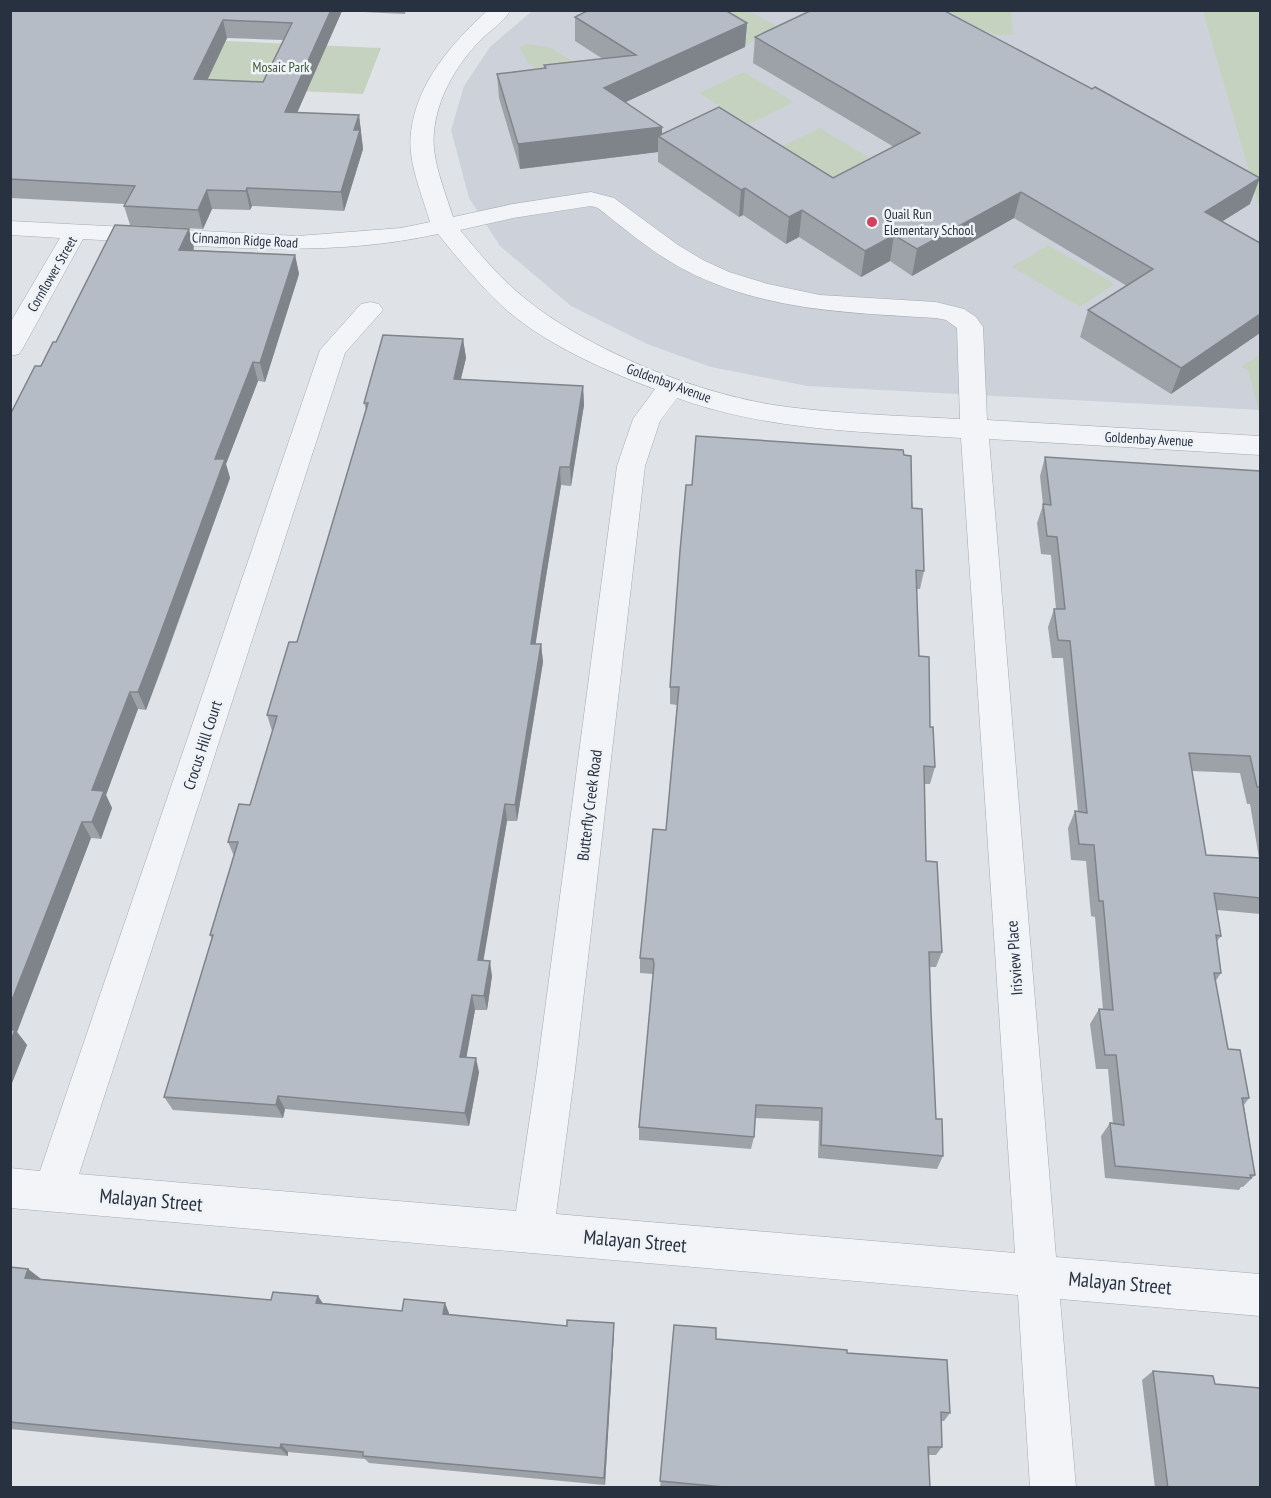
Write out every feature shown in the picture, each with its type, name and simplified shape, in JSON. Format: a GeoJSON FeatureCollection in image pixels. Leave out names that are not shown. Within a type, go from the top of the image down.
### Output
{"type":"FeatureCollection","features":[{"type":"Feature","properties":{"kind":"street","name":"Goldenbay Avenue"},"geometry":{"type":"LineString","coordinates":[[501,10],[468,39],[447,66],[430,102],[422,133],[426,168],[443,225],[476,265],[522,308],[568,340],[642,375],[708,399],[786,416],[1260,445]]}},
{"type":"Feature","properties":{"kind":"street","name":"Cinnamon Ridge Road"},"geometry":{"type":"LineString","coordinates":[[10,228],[298,243],[401,235],[513,211],[591,199],[606,203],[669,250],[694,264],[720,277],[763,291],[820,303],[951,312],[963,318],[970,327],[974,429]]}},
{"type":"Feature","properties":{"kind":"street","name":"Cornflower Street"},"geometry":{"type":"LineString","coordinates":[[10,348],[76,231]]}},
{"type":"Feature","properties":{"kind":"street","name":"Crocus Hill Court"},"geometry":{"type":"LineString","coordinates":[[54,1192],[333,350],[370,310]]}},
{"type":"Feature","properties":{"kind":"street","name":"Butterfly Creek Road"},"geometry":{"type":"LineString","coordinates":[[532,1233],[556,1070],[631,466],[647,419],[672,386]]}},
{"type":"Feature","properties":{"kind":"street","name":"Irisview Place"},"geometry":{"type":"LineString","coordinates":[[974,429],[1053,1488]]}},
{"type":"Feature","properties":{"kind":"street","name":"Malayan Street"},"geometry":{"type":"LineString","coordinates":[[10,1188],[1260,1294]]}},
{"type":"Feature","properties":{"kind":"shaded area","name":"Quail Run Elementary School"},"geometry":{"type":"Polygon","coordinates":[[[532,11],[1260,11],[1260,410],[807,386],[711,367],[647,344],[571,306],[500,246],[469,198],[451,130],[464,86],[490,47],[532,11]]]}},
{"type":"Feature","properties":{"kind":"green space"},"geometry":{"type":"Polygon","coordinates":[[[731,10],[749,11],[782,29],[746,45],[739,40],[724,13],[731,10]]]}},
{"type":"Feature","properties":{"kind":"green space"},"geometry":{"type":"Polygon","coordinates":[[[948,11],[1011,11],[1013,34],[997,35],[988,32],[948,11]]]}},
{"type":"Feature","properties":{"kind":"green space"},"geometry":{"type":"Polygon","coordinates":[[[1203,11],[1260,11],[1260,209],[1255,192],[1203,11]]]}},
{"type":"Feature","properties":{"kind":"green space","name":"Mosaic Park"},"geometry":{"type":"Polygon","coordinates":[[[11,31],[381,48],[363,94],[11,78],[11,31]]]}},
{"type":"Feature","properties":{"kind":"green space"},"geometry":{"type":"Polygon","coordinates":[[[529,44],[549,47],[587,70],[536,68],[528,63],[519,47],[529,44]]]}},
{"type":"Feature","properties":{"kind":"green space"},"geometry":{"type":"Polygon","coordinates":[[[744,72],[794,102],[749,124],[699,93],[744,72]]]}},
{"type":"Feature","properties":{"kind":"green space"},"geometry":{"type":"Polygon","coordinates":[[[820,128],[874,161],[828,184],[774,150],[820,128]]]}},
{"type":"Feature","properties":{"kind":"green space"},"geometry":{"type":"Polygon","coordinates":[[[1048,245],[1115,284],[1080,307],[1012,267],[1048,245]]]}},
{"type":"Feature","properties":{"kind":"green space"},"geometry":{"type":"Polygon","coordinates":[[[1260,354],[1260,409],[1248,370],[1241,367],[1260,354]]]}},
{"type":"Feature","properties":{"kind":"building"},"geometry":{"type":"Polygon","coordinates":[[[10,10],[331,10],[285,112],[359,115],[354,130],[360,130],[341,192],[247,188],[246,191],[207,190],[198,210],[124,206],[135,186],[10,179],[10,10]],[[223,20],[194,79],[263,82],[292,23],[223,20]]]}},
{"type":"Feature","properties":{"kind":"building"},"geometry":{"type":"Polygon","coordinates":[[[589,10],[725,10],[747,23],[604,88],[662,127],[518,144],[497,74],[546,68],[544,65],[636,55],[575,17],[589,10]]]}},
{"type":"Feature","properties":{"kind":"building"},"geometry":{"type":"Polygon","coordinates":[[[812,10],[943,10],[1092,89],[1095,87],[1260,178],[1205,212],[1260,243],[1260,314],[1181,368],[1088,310],[1153,269],[1021,192],[917,249],[894,235],[865,251],[802,210],[789,217],[745,188],[741,190],[658,136],[719,107],[833,178],[920,133],[755,37],[812,10]]]}},
{"type":"Feature","properties":{"kind":"building"},"geometry":{"type":"Polygon","coordinates":[[[115,225],[189,229],[179,250],[295,255],[260,363],[253,362],[215,459],[225,459],[155,648],[138,692],[130,692],[92,790],[104,791],[92,822],[82,822],[10,1005],[10,415],[35,366],[41,366],[53,342],[56,342],[115,225]]]}},
{"type":"Feature","properties":{"kind":"building"},"geometry":{"type":"Polygon","coordinates":[[[383,335],[463,339],[454,379],[583,386],[570,467],[560,467],[543,565],[531,644],[541,644],[515,805],[505,804],[478,960],[490,961],[484,996],[472,995],[460,1057],[476,1058],[465,1113],[278,1096],[276,1105],[164,1097],[213,935],[210,935],[238,842],[228,842],[239,804],[250,805],[277,716],[267,715],[289,642],[297,642],[368,403],[364,403],[383,335]]]}},
{"type":"Feature","properties":{"kind":"building"},"geometry":{"type":"Polygon","coordinates":[[[696,436],[903,450],[904,455],[911,456],[912,508],[922,509],[924,571],[916,570],[919,656],[929,657],[930,727],[933,727],[935,767],[924,766],[926,861],[937,862],[942,952],[929,952],[936,1119],[942,1119],[943,1156],[821,1145],[822,1108],[756,1105],[754,1137],[639,1127],[654,964],[653,959],[640,958],[653,829],[666,830],[679,687],[670,687],[680,551],[686,485],[692,485],[696,436]]]}},
{"type":"Feature","properties":{"kind":"building"},"geometry":{"type":"Polygon","coordinates":[[[1045,457],[1260,471],[1260,787],[1257,787],[1250,756],[1189,753],[1206,855],[1260,858],[1260,898],[1214,893],[1221,936],[1216,935],[1221,973],[1214,973],[1228,1049],[1240,1050],[1249,1098],[1242,1098],[1255,1175],[1250,1175],[1251,1178],[1115,1166],[1110,1123],[1124,1125],[1116,1055],[1105,1055],[1099,1009],[1113,1010],[1103,901],[1099,901],[1094,845],[1079,844],[1075,811],[1087,813],[1070,641],[1058,640],[1054,609],[1065,609],[1057,537],[1047,536],[1043,504],[1051,505],[1045,457]]]}},
{"type":"Feature","properties":{"kind":"building"},"geometry":{"type":"Polygon","coordinates":[[[10,1030],[15,1030],[10,1043],[10,1030]]]}},
{"type":"Feature","properties":{"kind":"building"},"geometry":{"type":"Polygon","coordinates":[[[10,1267],[28,1269],[25,1278],[271,1300],[273,1292],[318,1296],[316,1303],[402,1311],[404,1299],[445,1303],[443,1314],[567,1326],[567,1320],[614,1323],[604,1478],[363,1456],[363,1452],[281,1444],[280,1448],[10,1422],[10,1267]]]}},
{"type":"Feature","properties":{"kind":"building"},"geometry":{"type":"Polygon","coordinates":[[[674,1325],[716,1328],[716,1339],[847,1350],[847,1353],[947,1360],[950,1413],[941,1412],[942,1447],[928,1447],[930,1488],[734,1488],[660,1481],[674,1325]]]}},
{"type":"Feature","properties":{"kind":"building"},"geometry":{"type":"Polygon","coordinates":[[[1153,1371],[1213,1376],[1215,1384],[1260,1388],[1260,1488],[1168,1488],[1153,1371]]]}},
{"type":"Feature","properties":{"kind":"place","name":"Quail Run Elementary School"},"geometry":{"type":"Point","coordinates":[872,222]}}]}
